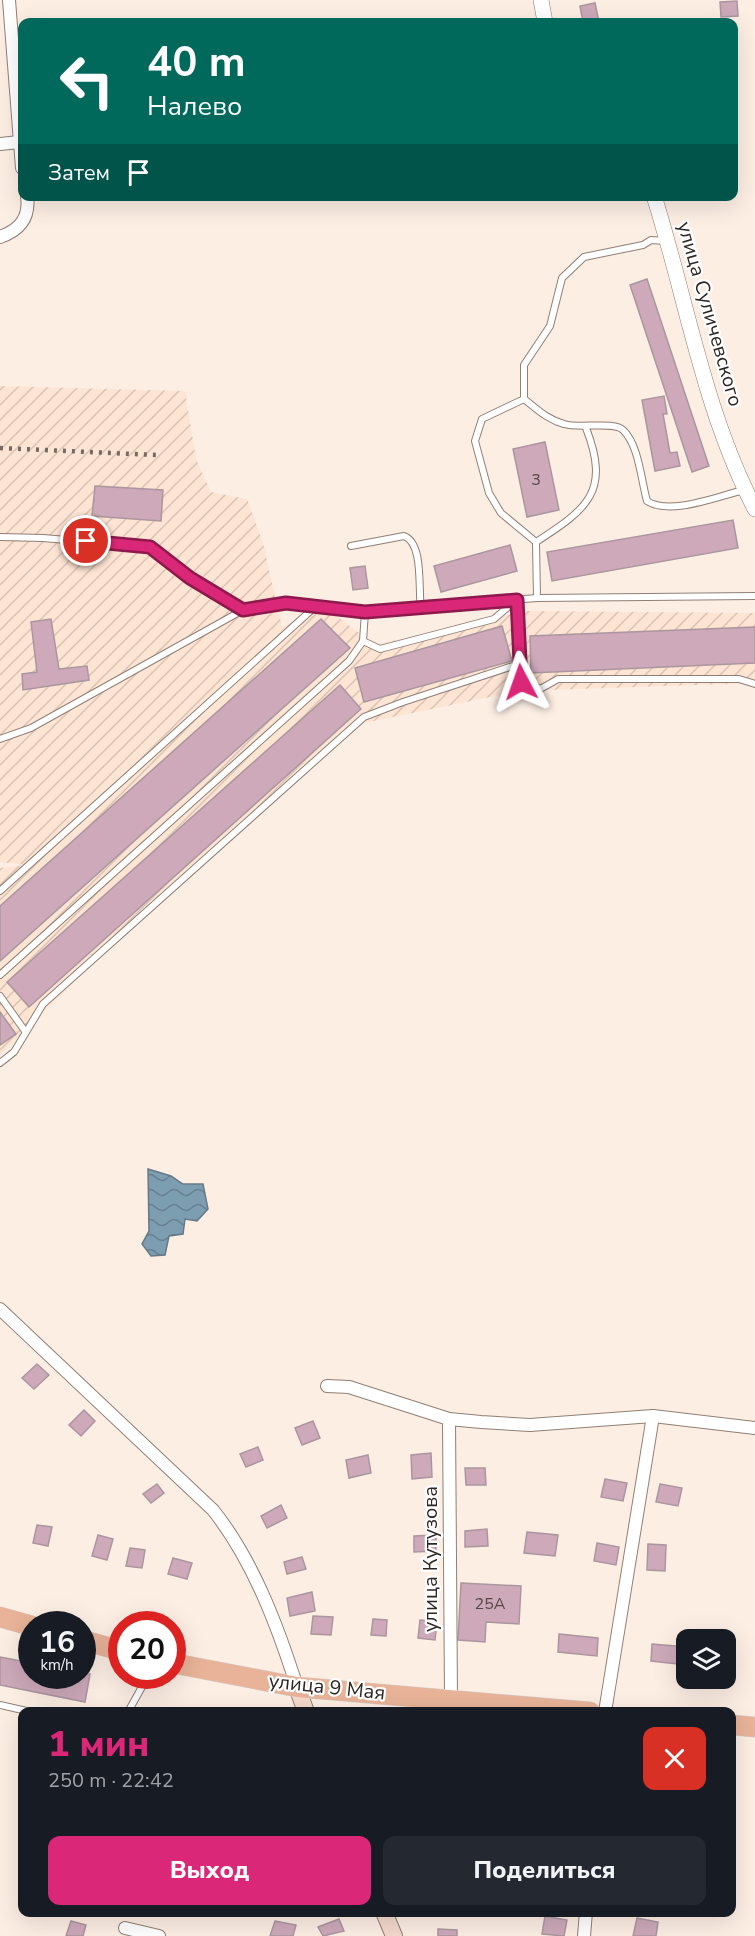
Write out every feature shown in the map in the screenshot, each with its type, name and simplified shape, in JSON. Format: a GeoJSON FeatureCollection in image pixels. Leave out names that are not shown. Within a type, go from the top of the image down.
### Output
{"type":"FeatureCollection","features":[{"type":"Feature","properties":{"kind":"main road"},"geometry":{"type":"LineString","coordinates":[[0,1617],[18,1622]]}},
{"type":"Feature","properties":{"kind":"main road","name":"улица 9 Мая"},"geometry":{"type":"LineString","coordinates":[[186,1666],[297,1687],[413,1703],[451,1698],[540,1707]]}},
{"type":"Feature","properties":{"kind":"main road"},"geometry":{"type":"LineString","coordinates":[[297,1687],[304,1707]]}},
{"type":"Feature","properties":{"kind":"main road"},"geometry":{"type":"LineString","coordinates":[[736,1725],[755,1727]]}},
{"type":"Feature","properties":{"kind":"main road"},"geometry":{"type":"LineString","coordinates":[[386,1917],[394,1936]]}},
{"type":"Feature","properties":{"kind":"street"},"geometry":{"type":"LineString","coordinates":[[9,0],[18,128]]}},
{"type":"Feature","properties":{"kind":"street"},"geometry":{"type":"LineString","coordinates":[[541,0],[544,18]]}},
{"type":"Feature","properties":{"kind":"street"},"geometry":{"type":"LineString","coordinates":[[0,144],[18,142]]}},
{"type":"Feature","properties":{"kind":"street"},"geometry":{"type":"LineString","coordinates":[[0,237],[15,232],[24,218],[28,201]]}},
{"type":"Feature","properties":{"kind":"street","name":"улица Суличевского"},"geometry":{"type":"LineString","coordinates":[[655,201],[705,381],[745,489],[755,509]]}},
{"type":"Feature","properties":{"kind":"street"},"geometry":{"type":"LineString","coordinates":[[0,1309],[213,1510],[229,1530],[262,1597],[297,1687]]}},
{"type":"Feature","properties":{"kind":"street"},"geometry":{"type":"LineString","coordinates":[[327,1386],[349,1387],[450,1419],[530,1425],[653,1416],[755,1428]]}},
{"type":"Feature","properties":{"kind":"street"},"geometry":{"type":"LineString","coordinates":[[606,1707],[653,1416]]}},
{"type":"Feature","properties":{"kind":"street","name":"улица Кутузова"},"geometry":{"type":"LineString","coordinates":[[450,1419],[451,1698]]}},
{"type":"Feature","properties":{"kind":"street"},"geometry":{"type":"LineString","coordinates":[[584,1936],[586,1917]]}},
{"type":"Feature","properties":{"kind":"street"},"geometry":{"type":"LineString","coordinates":[[125,1928],[159,1936]]}},
{"type":"Feature","properties":{"kind":"lane"},"geometry":{"type":"LineString","coordinates":[[524,399],[524,365],[550,326],[562,278],[584,257],[643,245],[651,240],[667,241]]}},
{"type":"Feature","properties":{"kind":"lane"},"geometry":{"type":"LineString","coordinates":[[524,399],[544,415],[563,424],[586,428],[615,425],[623,430],[631,442],[647,501],[657,507],[672,508],[745,489]]}},
{"type":"Feature","properties":{"kind":"lane"},"geometry":{"type":"LineString","coordinates":[[524,399],[482,419],[475,441],[489,493],[501,513],[536,542],[537,598]]}},
{"type":"Feature","properties":{"kind":"lane"},"geometry":{"type":"LineString","coordinates":[[536,542],[582,511],[597,482],[592,444],[586,428]]}},
{"type":"Feature","properties":{"kind":"lane"},"geometry":{"type":"LineString","coordinates":[[351,546],[404,536],[409,538],[418,552],[418,590],[421,609]]}},
{"type":"Feature","properties":{"kind":"lane"},"geometry":{"type":"LineString","coordinates":[[0,537],[43,538],[150,547],[190,578],[243,610]]}},
{"type":"Feature","properties":{"kind":"lane"},"geometry":{"type":"LineString","coordinates":[[0,739],[31,728],[243,610],[286,603],[365,612],[537,598],[755,596]]}},
{"type":"Feature","properties":{"kind":"lane"},"geometry":{"type":"LineString","coordinates":[[363,641],[380,650],[494,619],[517,600]]}},
{"type":"Feature","properties":{"kind":"lane"},"geometry":{"type":"LineString","coordinates":[[517,600],[521,682],[530,689],[542,688],[558,679],[739,679],[755,684]]}},
{"type":"Feature","properties":{"kind":"lane"},"geometry":{"type":"LineString","coordinates":[[0,891],[316,606]]}},
{"type":"Feature","properties":{"kind":"lane"},"geometry":{"type":"LineString","coordinates":[[0,975],[349,661],[363,641],[365,612]]}},
{"type":"Feature","properties":{"kind":"lane"},"geometry":{"type":"LineString","coordinates":[[0,1063],[14,1052],[24,1031],[43,1004],[364,717],[519,664]]}},
{"type":"Feature","properties":{"kind":"lane"},"geometry":{"type":"LineString","coordinates":[[0,996],[24,1031]]}},
{"type":"Feature","properties":{"kind":"lane"},"geometry":{"type":"LineString","coordinates":[[131,1707],[141,1689]]}},
{"type":"Feature","properties":{"kind":"lane"},"geometry":{"type":"LineString","coordinates":[[0,1705],[18,1709]]}},
{"type":"Feature","properties":{"kind":"shaded area"},"geometry":{"type":"Polygon","coordinates":[[[0,386],[185,391],[196,459],[211,492],[247,499],[263,543],[282,627],[325,607],[375,645],[524,611],[755,613],[755,683],[520,691],[364,723],[125,932],[0,1055],[0,868],[25,865],[0,862],[0,386]]]}},
{"type":"Feature","properties":{"kind":"water"},"geometry":{"type":"Polygon","coordinates":[[[148,1169],[171,1176],[183,1184],[203,1184],[208,1209],[197,1221],[185,1219],[183,1234],[169,1236],[165,1255],[151,1256],[142,1244],[149,1231],[148,1169]]]}},
{"type":"Feature","properties":{"kind":"building"},"geometry":{"type":"Polygon","coordinates":[[[737,1],[738,16],[721,17],[720,2],[737,1]]]}},
{"type":"Feature","properties":{"kind":"building"},"geometry":{"type":"Polygon","coordinates":[[[595,3],[598,18],[582,18],[580,6],[595,3]]]}},
{"type":"Feature","properties":{"kind":"building"},"geometry":{"type":"Polygon","coordinates":[[[647,279],[709,466],[692,472],[630,285],[647,279]]]}},
{"type":"Feature","properties":{"kind":"building"},"geometry":{"type":"Polygon","coordinates":[[[664,396],[667,414],[663,414],[670,453],[677,452],[680,466],[655,471],[642,400],[664,396]]]}},
{"type":"Feature","properties":{"kind":"building"},"geometry":{"type":"Polygon","coordinates":[[[545,442],[559,510],[527,517],[513,449],[545,442]]]}},
{"type":"Feature","properties":{"kind":"building"},"geometry":{"type":"Polygon","coordinates":[[[95,486],[163,490],[161,521],[92,516],[95,486]]]}},
{"type":"Feature","properties":{"kind":"building"},"geometry":{"type":"Polygon","coordinates":[[[733,520],[738,548],[552,581],[547,552],[733,520]]]}},
{"type":"Feature","properties":{"kind":"building"},"geometry":{"type":"Polygon","coordinates":[[[510,545],[517,571],[441,592],[434,566],[510,545]]]}},
{"type":"Feature","properties":{"kind":"building"},"geometry":{"type":"Polygon","coordinates":[[[365,566],[368,588],[353,590],[350,568],[365,566]]]}},
{"type":"Feature","properties":{"kind":"building"},"geometry":{"type":"Polygon","coordinates":[[[51,619],[59,669],[87,666],[89,680],[23,690],[22,674],[37,672],[31,622],[51,619]]]}},
{"type":"Feature","properties":{"kind":"building"},"geometry":{"type":"Polygon","coordinates":[[[321,619],[350,648],[0,961],[0,906],[321,619]]]}},
{"type":"Feature","properties":{"kind":"building"},"geometry":{"type":"Polygon","coordinates":[[[502,626],[512,661],[364,702],[355,668],[502,626]]]}},
{"type":"Feature","properties":{"kind":"building"},"geometry":{"type":"Polygon","coordinates":[[[755,627],[755,663],[531,673],[530,636],[755,627]]]}},
{"type":"Feature","properties":{"kind":"building"},"geometry":{"type":"Polygon","coordinates":[[[340,685],[361,709],[29,1007],[7,982],[340,685]]]}},
{"type":"Feature","properties":{"kind":"building"},"geometry":{"type":"Polygon","coordinates":[[[0,1012],[16,1034],[0,1045],[0,1012]]]}},
{"type":"Feature","properties":{"kind":"building"},"geometry":{"type":"Polygon","coordinates":[[[37,1364],[49,1375],[34,1389],[22,1378],[37,1364]]]}},
{"type":"Feature","properties":{"kind":"building"},"geometry":{"type":"Polygon","coordinates":[[[84,1410],[95,1421],[81,1436],[69,1425],[84,1410]]]}},
{"type":"Feature","properties":{"kind":"building"},"geometry":{"type":"Polygon","coordinates":[[[313,1421],[320,1438],[302,1445],[295,1428],[313,1421]]]}},
{"type":"Feature","properties":{"kind":"building"},"geometry":{"type":"Polygon","coordinates":[[[258,1447],[263,1460],[246,1467],[240,1454],[258,1447]]]}},
{"type":"Feature","properties":{"kind":"building"},"geometry":{"type":"Polygon","coordinates":[[[431,1453],[432,1477],[412,1479],[411,1455],[431,1453]]]}},
{"type":"Feature","properties":{"kind":"building"},"geometry":{"type":"Polygon","coordinates":[[[368,1455],[371,1473],[349,1478],[346,1460],[368,1455]]]}},
{"type":"Feature","properties":{"kind":"building"},"geometry":{"type":"Polygon","coordinates":[[[465,1468],[485,1468],[486,1485],[466,1485],[465,1468]]]}},
{"type":"Feature","properties":{"kind":"building"},"geometry":{"type":"Polygon","coordinates":[[[605,1479],[627,1483],[623,1501],[601,1497],[605,1479]]]}},
{"type":"Feature","properties":{"kind":"building"},"geometry":{"type":"Polygon","coordinates":[[[157,1484],[164,1493],[151,1503],[143,1494],[157,1484]]]}},
{"type":"Feature","properties":{"kind":"building"},"geometry":{"type":"Polygon","coordinates":[[[660,1484],[682,1488],[678,1506],[656,1502],[660,1484]]]}},
{"type":"Feature","properties":{"kind":"building"},"geometry":{"type":"Polygon","coordinates":[[[281,1505],[287,1518],[267,1528],[261,1516],[281,1505]]]}},
{"type":"Feature","properties":{"kind":"building"},"geometry":{"type":"Polygon","coordinates":[[[37,1525],[52,1527],[48,1546],[33,1543],[37,1525]]]}},
{"type":"Feature","properties":{"kind":"building"},"geometry":{"type":"Polygon","coordinates":[[[487,1529],[488,1546],[465,1547],[465,1531],[487,1529]]]}},
{"type":"Feature","properties":{"kind":"building"},"geometry":{"type":"Polygon","coordinates":[[[527,1532],[558,1535],[555,1556],[524,1553],[527,1532]]]}},
{"type":"Feature","properties":{"kind":"building"},"geometry":{"type":"Polygon","coordinates":[[[98,1535],[113,1539],[107,1560],[92,1556],[98,1535]]]}},
{"type":"Feature","properties":{"kind":"building"},"geometry":{"type":"Polygon","coordinates":[[[436,1535],[436,1551],[414,1552],[414,1536],[436,1535]]]}},
{"type":"Feature","properties":{"kind":"building"},"geometry":{"type":"Polygon","coordinates":[[[597,1543],[619,1547],[616,1565],[594,1561],[597,1543]]]}},
{"type":"Feature","properties":{"kind":"building"},"geometry":{"type":"Polygon","coordinates":[[[648,1544],[666,1545],[665,1571],[647,1570],[648,1544]]]}},
{"type":"Feature","properties":{"kind":"building"},"geometry":{"type":"Polygon","coordinates":[[[130,1548],[145,1550],[142,1568],[126,1566],[130,1548]]]}},
{"type":"Feature","properties":{"kind":"building"},"geometry":{"type":"Polygon","coordinates":[[[302,1557],[306,1569],[287,1574],[284,1562],[302,1557]]]}},
{"type":"Feature","properties":{"kind":"building"},"geometry":{"type":"Polygon","coordinates":[[[173,1558],[192,1563],[187,1579],[168,1574],[173,1558]]]}},
{"type":"Feature","properties":{"kind":"building"},"geometry":{"type":"Polygon","coordinates":[[[461,1583],[521,1586],[519,1624],[486,1622],[485,1642],[458,1640],[461,1583]]]}},
{"type":"Feature","properties":{"kind":"building"},"geometry":{"type":"Polygon","coordinates":[[[312,1592],[315,1611],[290,1616],[287,1598],[312,1592]]]}},
{"type":"Feature","properties":{"kind":"building"},"geometry":{"type":"Polygon","coordinates":[[[313,1616],[333,1617],[331,1635],[311,1634],[313,1616]]]}},
{"type":"Feature","properties":{"kind":"building"},"geometry":{"type":"Polygon","coordinates":[[[373,1619],[387,1620],[386,1636],[371,1635],[373,1619]]]}},
{"type":"Feature","properties":{"kind":"building"},"geometry":{"type":"Polygon","coordinates":[[[420,1620],[437,1622],[435,1640],[418,1638],[420,1620]]]}},
{"type":"Feature","properties":{"kind":"building"},"geometry":{"type":"Polygon","coordinates":[[[559,1634],[598,1638],[597,1656],[558,1652],[559,1634]]]}},
{"type":"Feature","properties":{"kind":"building"},"geometry":{"type":"Polygon","coordinates":[[[652,1644],[676,1646],[676,1664],[651,1661],[652,1644]]]}},
{"type":"Feature","properties":{"kind":"building"},"geometry":{"type":"Polygon","coordinates":[[[0,1657],[18,1660],[18,1689],[0,1685],[0,1657]]]}},
{"type":"Feature","properties":{"kind":"building"},"geometry":{"type":"Polygon","coordinates":[[[20,1689],[87,1689],[85,1702],[20,1689]]]}},
{"type":"Feature","properties":{"kind":"building"},"geometry":{"type":"Polygon","coordinates":[[[545,1917],[567,1920],[564,1936],[542,1934],[545,1917]]]}},
{"type":"Feature","properties":{"kind":"building"},"geometry":{"type":"Polygon","coordinates":[[[637,1918],[658,1922],[656,1936],[633,1936],[637,1918]]]}},
{"type":"Feature","properties":{"kind":"building"},"geometry":{"type":"Polygon","coordinates":[[[339,1919],[344,1931],[323,1936],[318,1927],[339,1919]]]}},
{"type":"Feature","properties":{"kind":"building"},"geometry":{"type":"Polygon","coordinates":[[[71,1921],[86,1925],[83,1936],[66,1936],[71,1921]]]}},
{"type":"Feature","properties":{"kind":"building"},"geometry":{"type":"Polygon","coordinates":[[[275,1921],[296,1925],[293,1936],[270,1936],[275,1921]]]}},
{"type":"Feature","properties":{"kind":"building"},"geometry":{"type":"Polygon","coordinates":[[[438,1929],[457,1930],[457,1936],[438,1936],[438,1929]]]}},
{"type":"Feature","properties":{"kind":"railway"},"geometry":{"type":"LineString","coordinates":[[0,448],[156,455]]}},
{"type":"Feature","properties":{"kind":"route"},"geometry":{"type":"LineString","coordinates":[[86,541],[150,547],[190,578],[243,610],[286,603],[365,612],[517,600],[521,682]]}}]}
